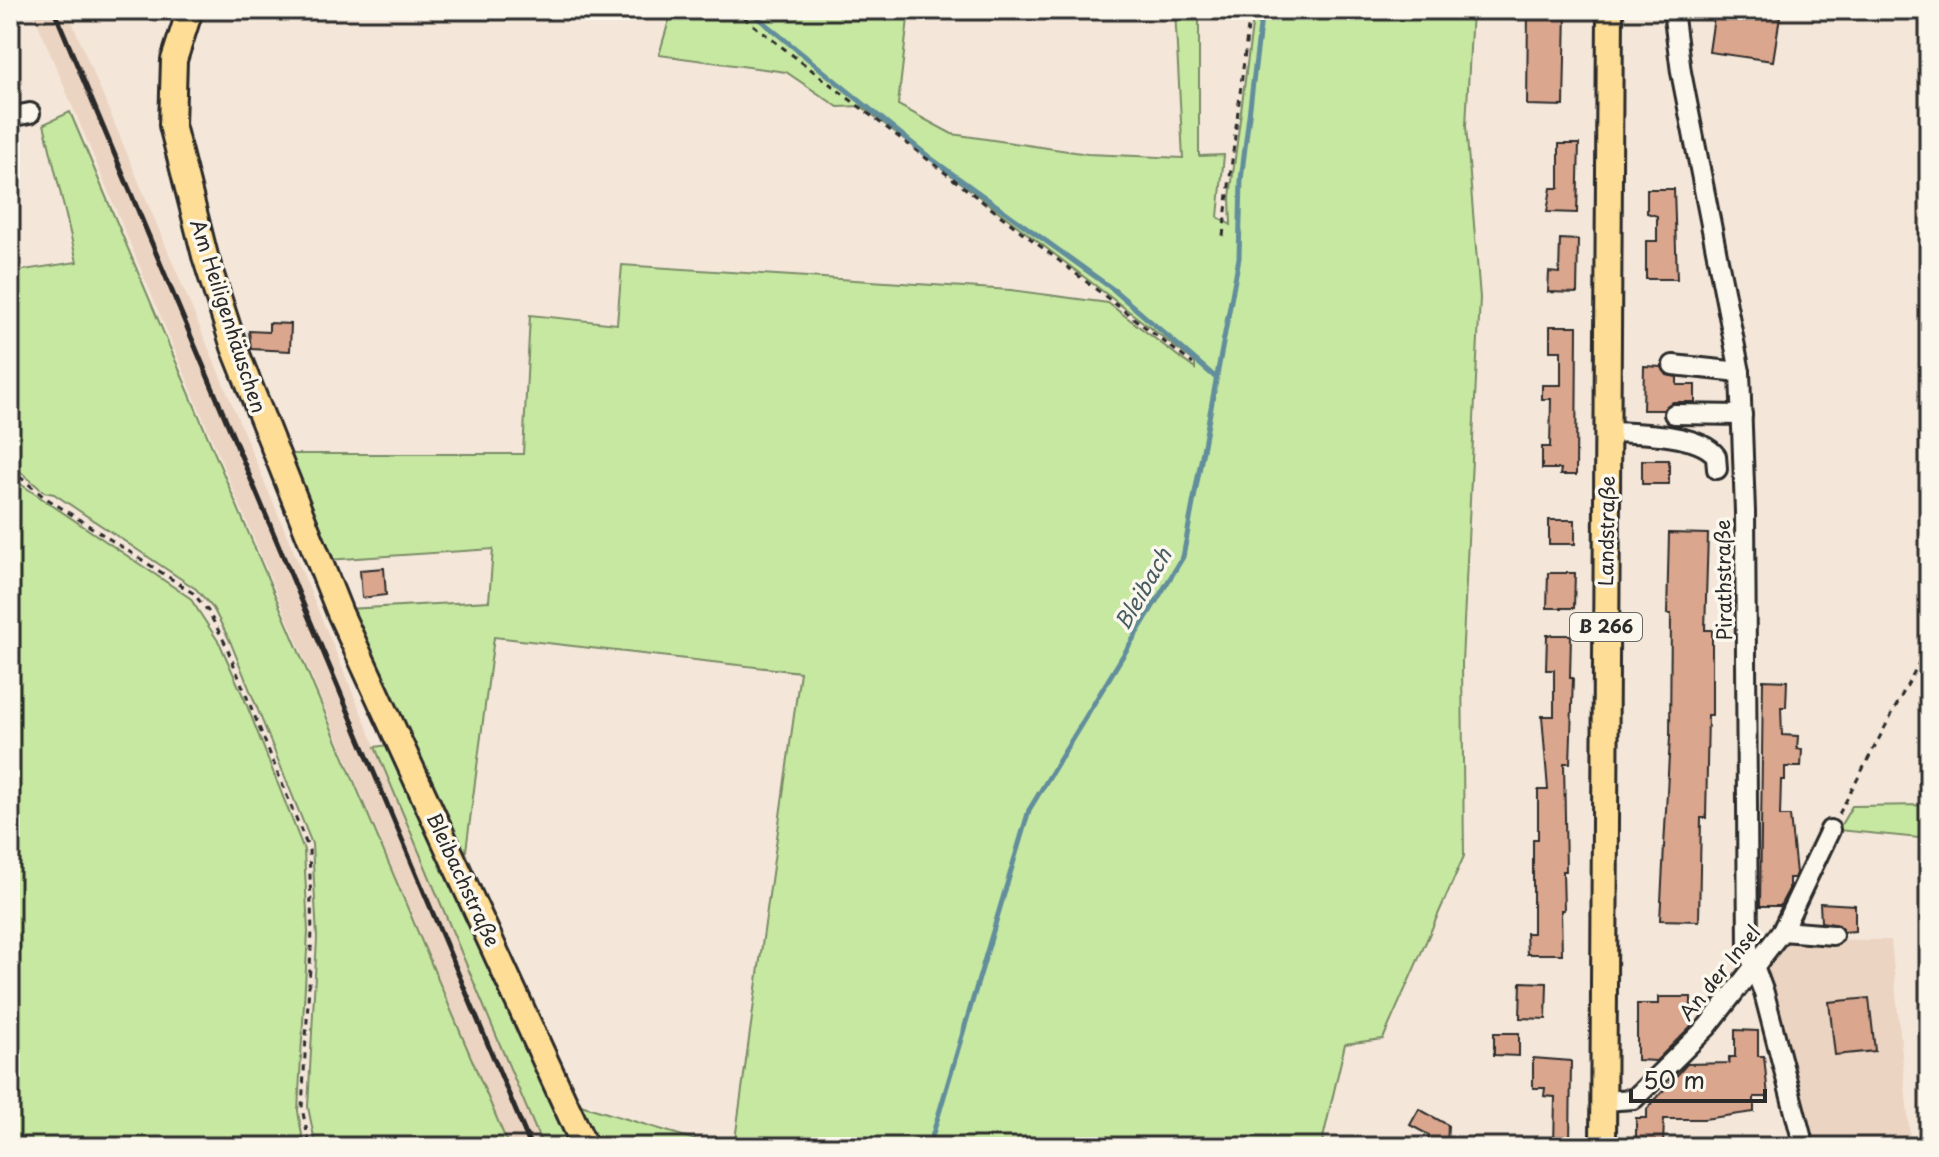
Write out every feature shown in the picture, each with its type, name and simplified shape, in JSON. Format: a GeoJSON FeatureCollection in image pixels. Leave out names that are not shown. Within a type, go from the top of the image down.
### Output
{"type":"FeatureCollection","features":[{"type":"Feature","properties":{"kind":"main road","name":"Am Heiligenhäuschen"},"geometry":{"type":"LineString","coordinates":[[190,10],[181,31],[171,88],[172,125],[178,158],[234,347],[340,613]]}},
{"type":"Feature","properties":{"kind":"main road","name":"Landstraße"},"geometry":{"type":"LineString","coordinates":[[1603,1147],[1610,10]]}},
{"type":"Feature","properties":{"kind":"main road","name":"Bleibachstraße"},"geometry":{"type":"LineString","coordinates":[[340,613],[585,1147]]}},
{"type":"Feature","properties":{"kind":"street","name":"Pirathstraße"},"geometry":{"type":"LineString","coordinates":[[1673,10],[1681,72],[1740,372],[1747,665],[1748,950],[1764,993],[1804,1147]]}},
{"type":"Feature","properties":{"kind":"street"},"geometry":{"type":"LineString","coordinates":[[10,117],[30,113]]}},
{"type":"Feature","properties":{"kind":"street"},"geometry":{"type":"LineString","coordinates":[[1673,365],[1740,372]]}},
{"type":"Feature","properties":{"kind":"street"},"geometry":{"type":"LineString","coordinates":[[1674,414],[1742,415]]}},
{"type":"Feature","properties":{"kind":"street"},"geometry":{"type":"LineString","coordinates":[[1608,432],[1671,435],[1681,442],[1700,443],[1716,456],[1717,469]]}},
{"type":"Feature","properties":{"kind":"street","name":"An der Insel"},"geometry":{"type":"LineString","coordinates":[[1603,1101],[1634,1099],[1707,1027],[1782,931],[1830,830]]}},
{"type":"Feature","properties":{"kind":"street"},"geometry":{"type":"LineString","coordinates":[[1782,931],[1833,935]]}},
{"type":"Feature","properties":{"kind":"path"},"geometry":{"type":"LineString","coordinates":[[734,10],[1193,364]]}},
{"type":"Feature","properties":{"kind":"path"},"geometry":{"type":"LineString","coordinates":[[1223,236],[1250,10]]}},
{"type":"Feature","properties":{"kind":"path"},"geometry":{"type":"LineString","coordinates":[[10,469],[43,496],[193,593],[208,611],[225,643],[309,850],[312,932],[302,1108],[310,1147]]}},
{"type":"Feature","properties":{"kind":"path"},"geometry":{"type":"LineString","coordinates":[[1830,830],[1929,644]]}},
{"type":"Feature","properties":{"kind":"shaded area"},"geometry":{"type":"Polygon","coordinates":[[[32,10],[67,10],[543,1147],[509,1147],[32,10]]]}},
{"type":"Feature","properties":{"kind":"shaded area"},"geometry":{"type":"Polygon","coordinates":[[[1784,939],[1891,940],[1911,1147],[1810,1147],[1763,968],[1784,939]]]}},
{"type":"Feature","properties":{"kind":"green space"},"geometry":{"type":"Polygon","coordinates":[[[672,10],[909,10],[898,105],[952,134],[1088,154],[1183,158],[1175,10],[1199,10],[1199,156],[1224,155],[1218,217],[1231,225],[1230,197],[1254,10],[1472,10],[1466,126],[1480,298],[1462,662],[1464,856],[1383,1039],[1345,1044],[1321,1147],[734,1147],[800,672],[494,637],[464,866],[348,609],[489,601],[493,549],[327,560],[283,454],[523,454],[530,315],[617,324],[622,265],[1011,290],[1108,303],[1195,369],[1195,362],[861,106],[838,107],[786,72],[659,55],[672,10]]]}},
{"type":"Feature","properties":{"kind":"green space"},"geometry":{"type":"Polygon","coordinates":[[[70,112],[509,1147],[316,1147],[308,1107],[317,938],[312,844],[230,641],[213,608],[196,589],[54,494],[44,492],[10,463],[10,272],[77,262],[44,124],[70,112]]]}},
{"type":"Feature","properties":{"kind":"green space"},"geometry":{"type":"Polygon","coordinates":[[[10,477],[190,598],[220,644],[244,698],[304,850],[308,932],[298,1111],[304,1147],[10,1147],[10,477]]]}},
{"type":"Feature","properties":{"kind":"green space"},"geometry":{"type":"Polygon","coordinates":[[[387,745],[571,1147],[543,1147],[375,747],[387,745]]]}},
{"type":"Feature","properties":{"kind":"green space"},"geometry":{"type":"Polygon","coordinates":[[[1929,805],[1929,839],[1838,830],[1852,806],[1929,805]]]}},
{"type":"Feature","properties":{"kind":"green space"},"geometry":{"type":"Polygon","coordinates":[[[574,1103],[719,1147],[594,1147],[574,1103]]]}},
{"type":"Feature","properties":{"kind":"building"},"geometry":{"type":"Polygon","coordinates":[[[1528,10],[1566,10],[1564,106],[1527,105],[1528,10]]]}},
{"type":"Feature","properties":{"kind":"building"},"geometry":{"type":"Polygon","coordinates":[[[1715,10],[1781,10],[1773,61],[1709,52],[1715,10]]]}},
{"type":"Feature","properties":{"kind":"building"},"geometry":{"type":"Polygon","coordinates":[[[1559,144],[1579,144],[1577,213],[1547,212],[1551,188],[1559,188],[1559,144]]]}},
{"type":"Feature","properties":{"kind":"building"},"geometry":{"type":"Polygon","coordinates":[[[1647,189],[1674,189],[1677,279],[1646,279],[1646,241],[1657,241],[1657,216],[1647,213],[1647,189]]]}},
{"type":"Feature","properties":{"kind":"building"},"geometry":{"type":"Polygon","coordinates":[[[1560,239],[1578,240],[1577,293],[1548,292],[1549,272],[1559,273],[1560,239]]]}},
{"type":"Feature","properties":{"kind":"building"},"geometry":{"type":"Polygon","coordinates":[[[269,323],[291,324],[290,351],[251,349],[249,331],[269,332],[269,323]]]}},
{"type":"Feature","properties":{"kind":"building"},"geometry":{"type":"Polygon","coordinates":[[[1550,326],[1577,326],[1576,475],[1560,475],[1561,469],[1542,469],[1542,447],[1550,447],[1551,399],[1542,399],[1542,385],[1561,385],[1561,351],[1550,351],[1550,326]]]}},
{"type":"Feature","properties":{"kind":"building"},"geometry":{"type":"Polygon","coordinates":[[[1644,366],[1662,367],[1667,375],[1677,377],[1677,385],[1695,385],[1695,402],[1673,402],[1663,410],[1643,410],[1644,366]]]}},
{"type":"Feature","properties":{"kind":"building"},"geometry":{"type":"Polygon","coordinates":[[[1642,460],[1669,460],[1669,484],[1642,484],[1642,460]]]}},
{"type":"Feature","properties":{"kind":"building"},"geometry":{"type":"Polygon","coordinates":[[[1549,520],[1575,520],[1575,544],[1549,544],[1549,520]]]}},
{"type":"Feature","properties":{"kind":"building"},"geometry":{"type":"Polygon","coordinates":[[[1669,533],[1708,534],[1705,630],[1712,630],[1712,715],[1708,715],[1706,818],[1701,818],[1699,921],[1660,920],[1670,737],[1669,533]]]}},
{"type":"Feature","properties":{"kind":"building"},"geometry":{"type":"Polygon","coordinates":[[[384,568],[386,595],[362,598],[360,570],[384,568]]]}},
{"type":"Feature","properties":{"kind":"building"},"geometry":{"type":"Polygon","coordinates":[[[1548,573],[1575,573],[1574,608],[1547,608],[1548,573]]]}},
{"type":"Feature","properties":{"kind":"building"},"geometry":{"type":"Polygon","coordinates":[[[1547,635],[1571,635],[1570,763],[1564,763],[1566,871],[1563,871],[1564,910],[1561,910],[1562,954],[1527,954],[1526,933],[1533,933],[1533,839],[1538,839],[1538,790],[1548,790],[1542,716],[1554,716],[1554,670],[1546,670],[1547,635]]]}},
{"type":"Feature","properties":{"kind":"building"},"geometry":{"type":"Polygon","coordinates":[[[1763,680],[1787,681],[1786,707],[1781,707],[1782,735],[1798,736],[1797,749],[1802,750],[1801,767],[1785,767],[1785,780],[1781,780],[1780,816],[1790,816],[1796,873],[1794,878],[1789,878],[1789,889],[1780,906],[1760,906],[1763,680]]]}},
{"type":"Feature","properties":{"kind":"building"},"geometry":{"type":"Polygon","coordinates":[[[1820,903],[1855,905],[1855,931],[1844,932],[1839,925],[1821,922],[1820,903]]]}},
{"type":"Feature","properties":{"kind":"building"},"geometry":{"type":"Polygon","coordinates":[[[1521,982],[1547,983],[1546,1019],[1520,1018],[1521,982]]]}},
{"type":"Feature","properties":{"kind":"building"},"geometry":{"type":"Polygon","coordinates":[[[1658,997],[1691,997],[1691,1026],[1656,1061],[1637,1060],[1637,1004],[1658,1004],[1658,997]]]}},
{"type":"Feature","properties":{"kind":"building"},"geometry":{"type":"Polygon","coordinates":[[[1869,998],[1875,1051],[1835,1055],[1829,1002],[1869,998]]]}},
{"type":"Feature","properties":{"kind":"building"},"geometry":{"type":"Polygon","coordinates":[[[1735,1030],[1758,1031],[1758,1056],[1764,1056],[1768,1097],[1754,1097],[1754,1112],[1704,1119],[1664,1119],[1663,1147],[1636,1147],[1636,1118],[1647,1118],[1647,1109],[1687,1064],[1729,1063],[1729,1057],[1735,1057],[1735,1030]]]}},
{"type":"Feature","properties":{"kind":"building"},"geometry":{"type":"Polygon","coordinates":[[[1494,1033],[1519,1033],[1519,1056],[1494,1055],[1494,1033]]]}},
{"type":"Feature","properties":{"kind":"building"},"geometry":{"type":"Polygon","coordinates":[[[1533,1058],[1571,1061],[1570,1147],[1554,1147],[1555,1097],[1544,1096],[1545,1088],[1533,1088],[1533,1058]]]}},
{"type":"Feature","properties":{"kind":"building"},"geometry":{"type":"Polygon","coordinates":[[[1419,1109],[1448,1125],[1447,1147],[1428,1147],[1429,1135],[1410,1125],[1419,1109]]]}},
{"type":"Feature","properties":{"kind":"waterway"},"geometry":{"type":"LineString","coordinates":[[748,10],[929,157],[1114,290],[1215,377]]}},
{"type":"Feature","properties":{"kind":"waterway","name":"Bleibach"},"geometry":{"type":"LineString","coordinates":[[929,1147],[1029,810],[1183,557],[1239,258],[1241,180],[1262,10]]}},
{"type":"Feature","properties":{"kind":"railway"},"geometry":{"type":"LineString","coordinates":[[54,10],[531,1147]]}}]}
